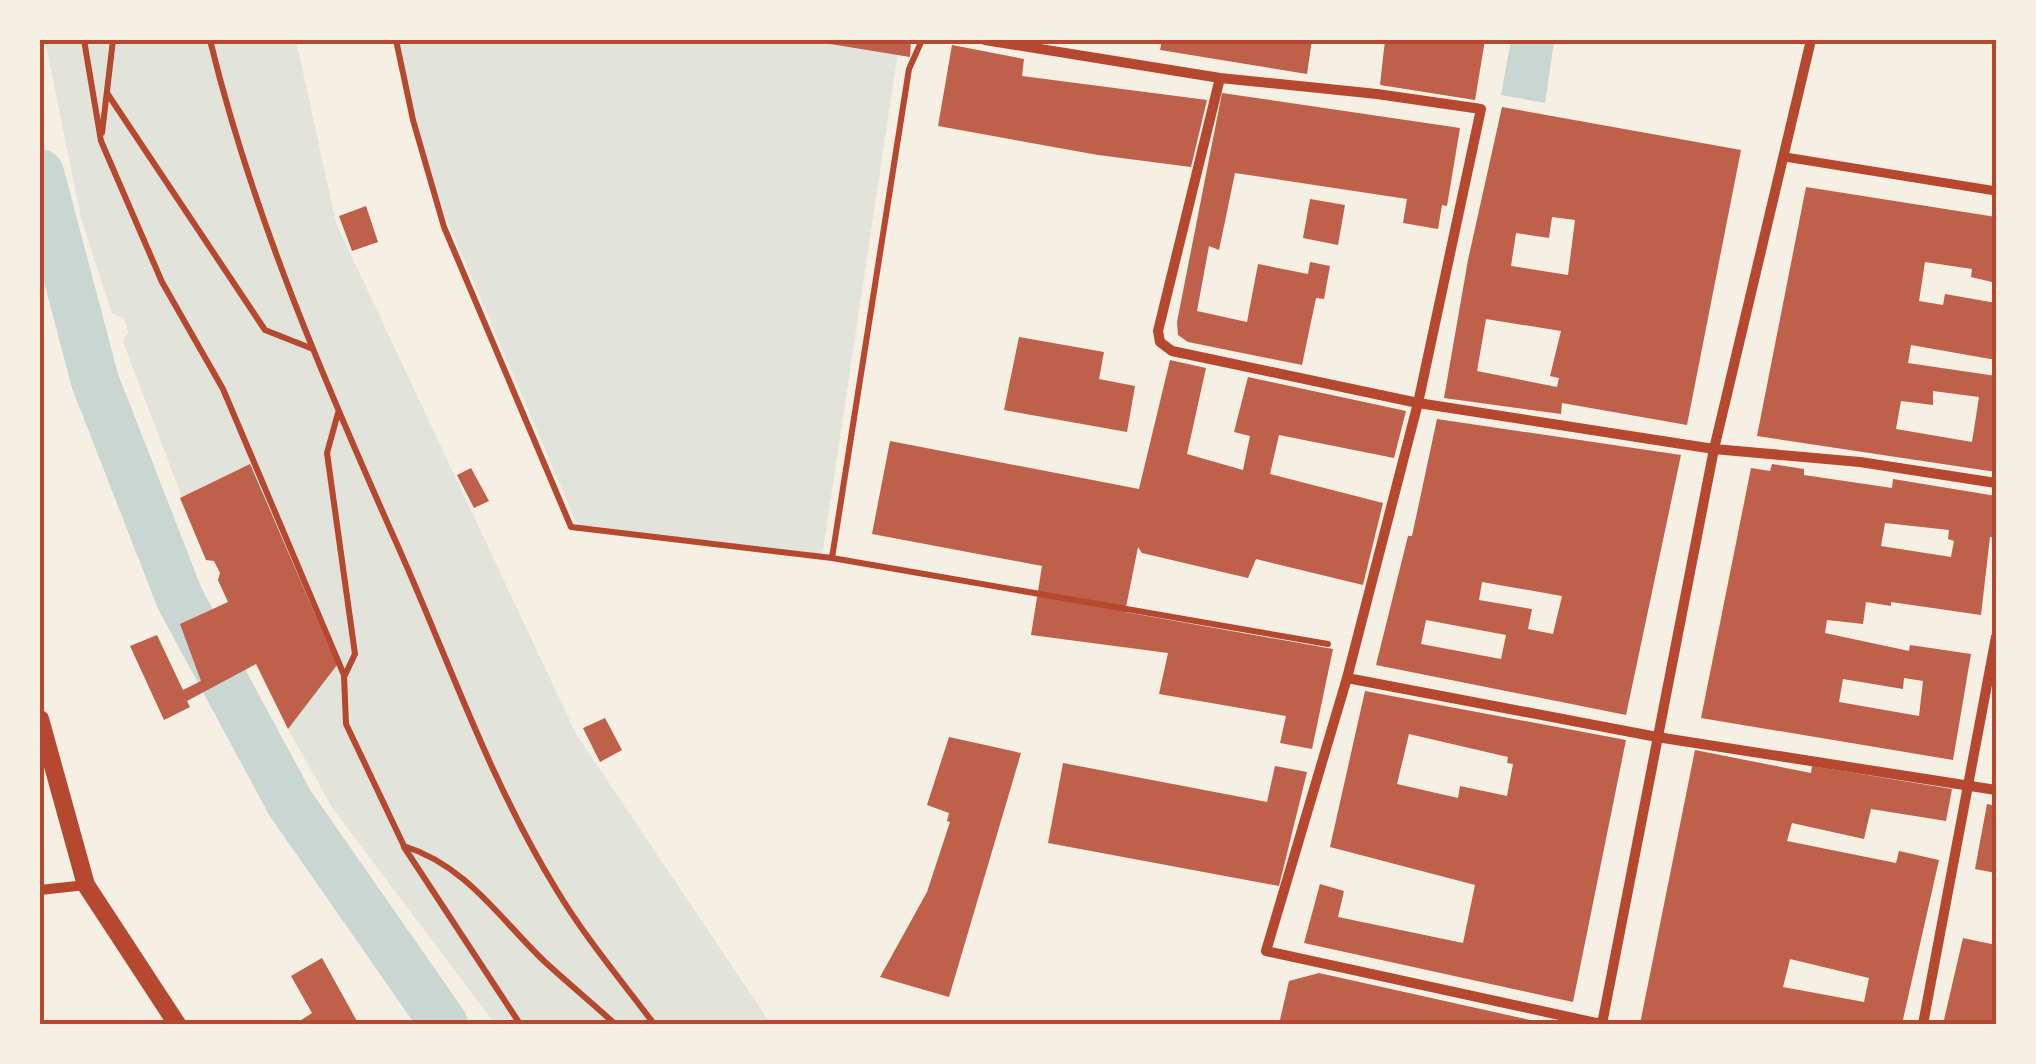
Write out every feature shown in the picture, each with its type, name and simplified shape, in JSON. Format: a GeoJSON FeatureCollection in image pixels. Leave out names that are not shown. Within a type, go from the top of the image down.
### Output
{"type":"FeatureCollection","features":[{"type":"Feature","properties":{"kind":"street"},"geometry":{"type":"LineString","coordinates":[[985,40],[1220,78],[1377,94],[1480,110],[1418,403],[1348,678],[1266,951],[1602,1024],[1714,448],[1811,40]]}},
{"type":"Feature","properties":{"kind":"street"},"geometry":{"type":"LineString","coordinates":[[1220,78],[1158,332],[1160,342],[1172,351],[1418,403],[1714,448],[1860,462],[1996,483]]}},
{"type":"Feature","properties":{"kind":"street"},"geometry":{"type":"LineString","coordinates":[[1784,157],[1996,191]]}},
{"type":"Feature","properties":{"kind":"street"},"geometry":{"type":"LineString","coordinates":[[1923,1024],[1996,638]]}},
{"type":"Feature","properties":{"kind":"street"},"geometry":{"type":"LineString","coordinates":[[1348,678],[1658,737],[1996,790]]}},
{"type":"Feature","properties":{"kind":"street"},"geometry":{"type":"LineString","coordinates":[[40,719],[86,885],[177,1024]]}},
{"type":"Feature","properties":{"kind":"street"},"geometry":{"type":"LineString","coordinates":[[40,890],[86,885]]}},
{"type":"Feature","properties":{"kind":"path"},"geometry":{"type":"LineString","coordinates":[[84,40],[101,141],[162,282],[223,390],[344,675],[346,724],[404,846],[520,1024]]}},
{"type":"Feature","properties":{"kind":"path"},"geometry":{"type":"LineString","coordinates":[[101,141],[113,40]]}},
{"type":"Feature","properties":{"kind":"path"},"geometry":{"type":"LineString","coordinates":[[210,40],[251,188],[338,412],[516,817],[557,891],[654,1024]]}},
{"type":"Feature","properties":{"kind":"path"},"geometry":{"type":"LineString","coordinates":[[396,40],[413,120],[444,228],[571,527],[832,558],[1353,648]]}},
{"type":"Feature","properties":{"kind":"path"},"geometry":{"type":"LineString","coordinates":[[832,558],[909,70],[922,40]]}},
{"type":"Feature","properties":{"kind":"path"},"geometry":{"type":"LineString","coordinates":[[107,93],[266,330],[314,350]]}},
{"type":"Feature","properties":{"kind":"path"},"geometry":{"type":"LineString","coordinates":[[338,412],[327,453],[355,654],[344,675]]}},
{"type":"Feature","properties":{"kind":"path"},"geometry":{"type":"LineString","coordinates":[[404,846],[430,854],[459,873],[544,961],[615,1024]]}},
{"type":"Feature","properties":{"kind":"shaded area"},"geometry":{"type":"Polygon","coordinates":[[[45,40],[296,40],[336,223],[576,734],[771,1024],[495,1024],[333,809],[288,729],[218,580],[220,572],[214,561],[206,560],[123,342],[128,332],[124,317],[112,314],[81,218],[45,40]]]}},
{"type":"Feature","properties":{"kind":"shaded area"},"geometry":{"type":"Polygon","coordinates":[[[396,40],[872,40],[899,45],[822,557],[578,527],[431,182],[396,40]]]}},
{"type":"Feature","properties":{"kind":"shaded area"},"geometry":{"type":"Polygon","coordinates":[[[1511,40],[1554,42],[1545,103],[1501,95],[1511,40]]]}},
{"type":"Feature","properties":{"kind":"building"},"geometry":{"type":"Polygon","coordinates":[[[911,40],[910,57],[824,43],[911,40]]]}},
{"type":"Feature","properties":{"kind":"building"},"geometry":{"type":"Polygon","coordinates":[[[1162,40],[1312,40],[1307,74],[1160,50],[1162,40]]]}},
{"type":"Feature","properties":{"kind":"building"},"geometry":{"type":"Polygon","coordinates":[[[1385,40],[1485,40],[1475,100],[1380,85],[1385,40]]]}},
{"type":"Feature","properties":{"kind":"building"},"geometry":{"type":"Polygon","coordinates":[[[952,45],[1024,59],[1022,76],[1207,100],[1191,167],[1098,155],[938,126],[952,45]]]}},
{"type":"Feature","properties":{"kind":"building"},"geometry":{"type":"Polygon","coordinates":[[[1222,93],[1460,128],[1447,206],[1442,205],[1438,229],[1403,223],[1407,199],[1235,173],[1219,250],[1209,246],[1197,311],[1247,322],[1258,264],[1308,274],[1310,262],[1330,266],[1324,299],[1316,298],[1302,365],[1188,342],[1178,335],[1177,322],[1222,93]]]}},
{"type":"Feature","properties":{"kind":"building"},"geometry":{"type":"Polygon","coordinates":[[[1502,107],[1741,150],[1687,425],[1562,403],[1561,414],[1444,398],[1468,260],[1502,107]],[[1552,217],[1549,238],[1516,233],[1511,266],[1568,275],[1575,220],[1552,217]],[[1486,319],[1477,371],[1557,387],[1559,378],[1550,376],[1561,331],[1486,319]]]}},
{"type":"Feature","properties":{"kind":"building"},"geometry":{"type":"Polygon","coordinates":[[[1806,187],[1996,217],[1996,283],[1971,277],[1972,269],[1925,262],[1919,301],[1943,305],[1945,294],[1996,303],[1996,360],[1911,345],[1908,363],[1996,376],[1996,472],[1757,436],[1806,187]],[[1933,391],[1933,405],[1901,401],[1896,429],[1972,442],[1979,397],[1933,391]]]}},
{"type":"Feature","properties":{"kind":"building"},"geometry":{"type":"Polygon","coordinates":[[[1310,199],[1345,205],[1338,245],[1303,238],[1310,199]]]}},
{"type":"Feature","properties":{"kind":"building"},"geometry":{"type":"Polygon","coordinates":[[[366,206],[378,242],[352,251],[339,216],[366,206]]]}},
{"type":"Feature","properties":{"kind":"building"},"geometry":{"type":"Polygon","coordinates":[[[1019,337],[1104,352],[1099,379],[1135,386],[1127,432],[1004,410],[1019,337]]]}},
{"type":"Feature","properties":{"kind":"building"},"geometry":{"type":"Polygon","coordinates":[[[1170,360],[1206,368],[1187,454],[1243,470],[1250,436],[1234,432],[1248,377],[1406,411],[1394,458],[1279,435],[1270,474],[1383,503],[1363,585],[1256,559],[1248,578],[1142,553],[1138,547],[1125,612],[1333,649],[1312,749],[1280,743],[1286,716],[1159,694],[1168,653],[1031,635],[1042,566],[872,534],[890,441],[1139,489],[1170,360]]]}},
{"type":"Feature","properties":{"kind":"building"},"geometry":{"type":"Polygon","coordinates":[[[1437,419],[1681,455],[1626,715],[1376,665],[1408,536],[1412,536],[1437,419]],[[1482,582],[1479,600],[1532,609],[1528,629],[1553,634],[1562,596],[1482,582]],[[1426,620],[1421,644],[1501,659],[1506,635],[1426,620]]]}},
{"type":"Feature","properties":{"kind":"building"},"geometry":{"type":"Polygon","coordinates":[[[250,464],[337,665],[288,729],[256,664],[187,701],[190,707],[164,720],[130,646],[157,635],[183,690],[201,681],[180,624],[228,602],[218,580],[220,573],[214,561],[206,560],[180,498],[250,464]]]}},
{"type":"Feature","properties":{"kind":"building"},"geometry":{"type":"Polygon","coordinates":[[[1772,464],[1804,469],[1804,475],[1892,488],[1893,479],[1996,496],[1996,538],[1990,537],[1981,615],[1866,602],[1863,624],[1827,620],[1825,633],[1909,651],[1910,645],[1971,654],[1953,760],[1701,718],[1751,468],[1770,471],[1772,464]],[[1885,523],[1881,546],[1951,557],[1954,541],[1948,539],[1949,530],[1885,523]],[[1904,678],[1903,689],[1843,679],[1839,702],[1919,716],[1923,681],[1904,678]]]}},
{"type":"Feature","properties":{"kind":"building"},"geometry":{"type":"Polygon","coordinates":[[[471,468],[489,501],[474,508],[457,475],[471,468]]]}},
{"type":"Feature","properties":{"kind":"building"},"geometry":{"type":"Polygon","coordinates":[[[1365,691],[1626,740],[1573,1002],[1304,943],[1320,884],[1344,891],[1338,917],[1463,943],[1475,885],[1330,847],[1365,691]],[[1409,734],[1397,784],[1458,798],[1460,786],[1507,796],[1513,764],[1507,763],[1508,757],[1409,734]]]}},
{"type":"Feature","properties":{"kind":"building"},"geometry":{"type":"Polygon","coordinates":[[[605,718],[622,750],[600,762],[583,728],[605,718]]]}},
{"type":"Feature","properties":{"kind":"building"},"geometry":{"type":"Polygon","coordinates":[[[949,737],[1021,753],[949,997],[880,977],[927,892],[950,822],[949,813],[927,805],[949,737]]]}},
{"type":"Feature","properties":{"kind":"building"},"geometry":{"type":"Polygon","coordinates":[[[1695,750],[1811,773],[1812,766],[1952,789],[1946,821],[1871,809],[1864,839],[1792,823],[1787,841],[1896,863],[1899,851],[1939,860],[1902,1024],[1724,1024],[1704,1020],[1704,1024],[1640,1024],[1695,750]],[[1790,959],[1783,987],[1864,1002],[1869,978],[1790,959]]]}},
{"type":"Feature","properties":{"kind":"building"},"geometry":{"type":"Polygon","coordinates":[[[1063,763],[1267,802],[1275,766],[1307,772],[1279,886],[1048,843],[1063,763]]]}},
{"type":"Feature","properties":{"kind":"building"},"geometry":{"type":"Polygon","coordinates":[[[1987,804],[1996,806],[1996,873],[1975,869],[1987,804]]]}},
{"type":"Feature","properties":{"kind":"building"},"geometry":{"type":"Polygon","coordinates":[[[1963,938],[1996,945],[1996,1024],[1943,1024],[1963,938]]]}},
{"type":"Feature","properties":{"kind":"building"},"geometry":{"type":"Polygon","coordinates":[[[322,958],[358,1023],[295,1024],[312,1013],[291,976],[322,958]]]}},
{"type":"Feature","properties":{"kind":"building"},"geometry":{"type":"Polygon","coordinates":[[[1319,973],[1539,1024],[1279,1024],[1289,981],[1319,973]]]}},
{"type":"Feature","properties":{"kind":"waterway"},"geometry":{"type":"LineString","coordinates":[[40,173],[95,381],[180,599],[290,803],[444,1024]]}}]}
